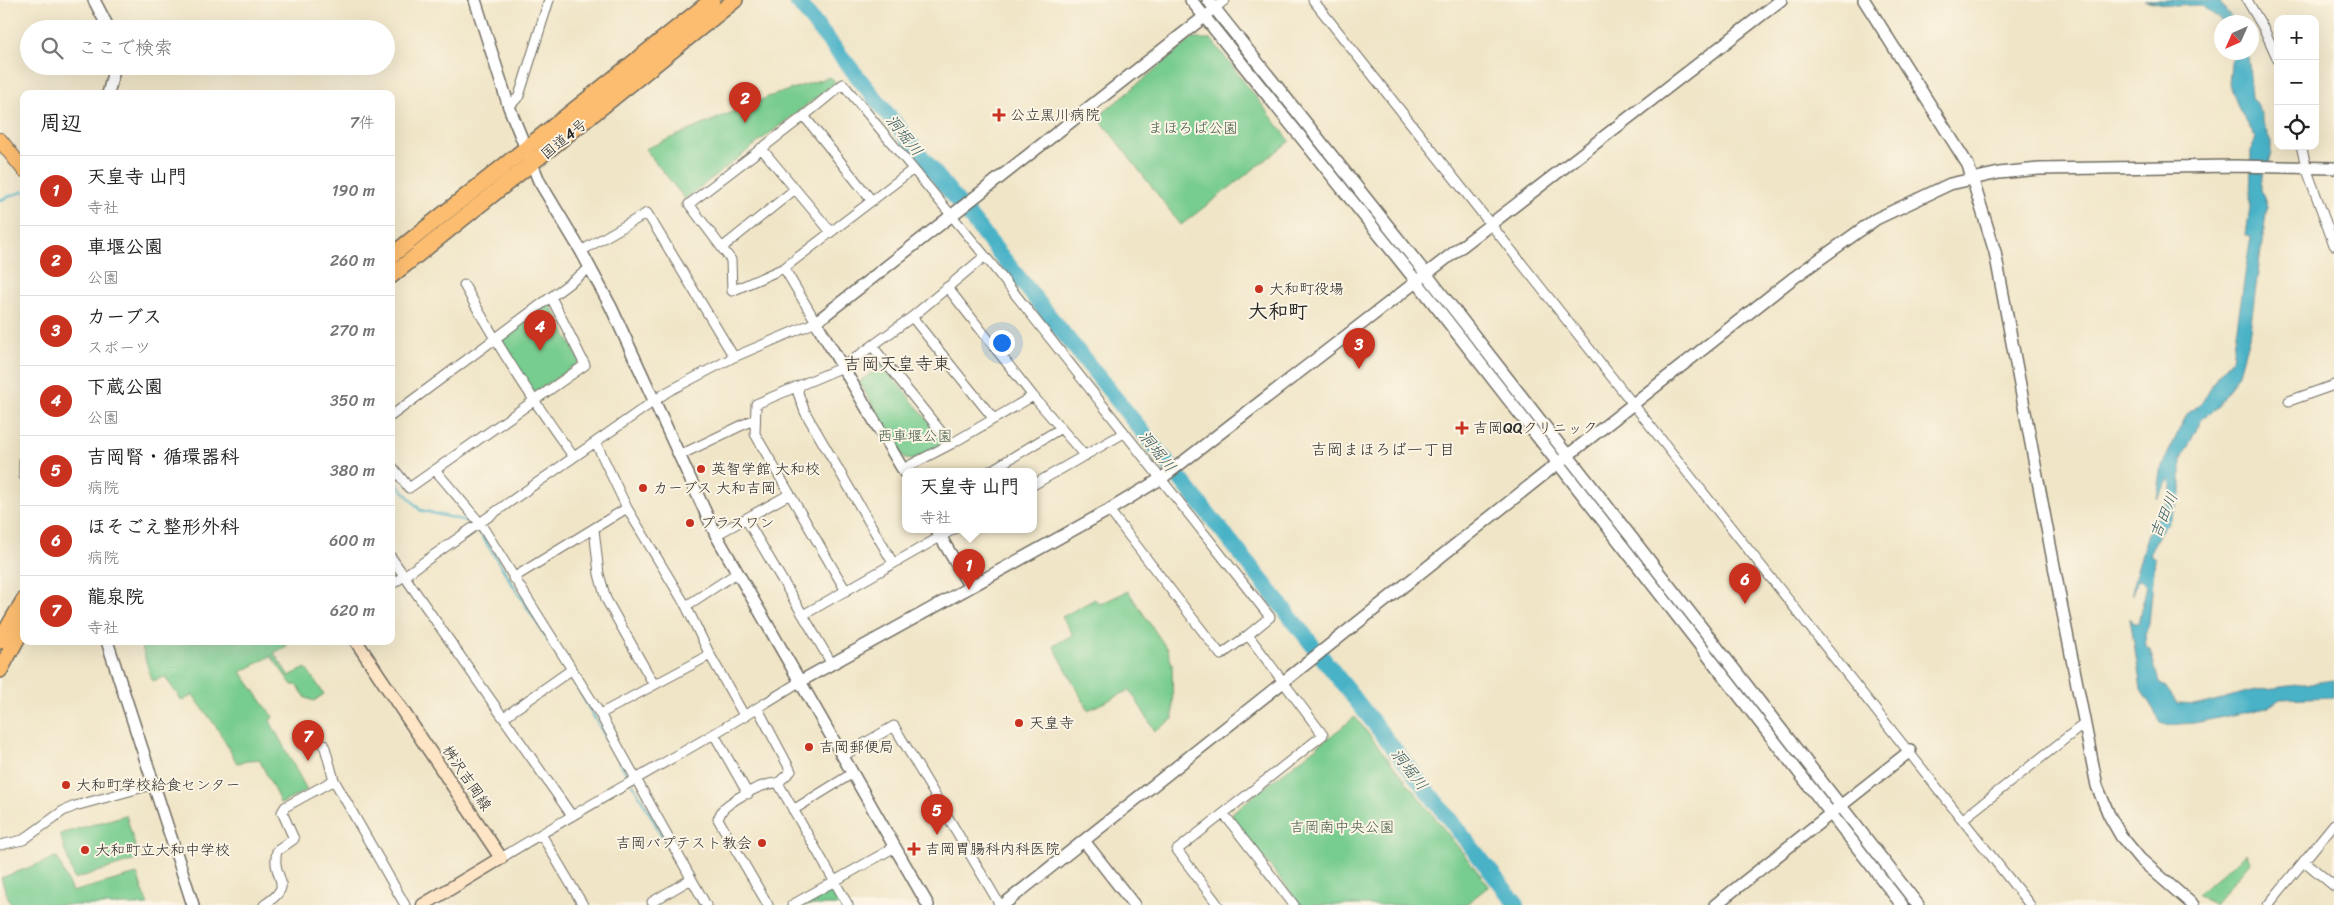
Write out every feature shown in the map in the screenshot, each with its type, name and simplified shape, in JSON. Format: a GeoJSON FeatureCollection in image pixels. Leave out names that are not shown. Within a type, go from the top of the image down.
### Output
{"type":"FeatureCollection","features":[{"type":"Feature","properties":{"kind":"highway","name":"国道4号"},"geometry":{"type":"LineString","coordinates":[[395,253],[712,0]]}},
{"type":"Feature","properties":{"kind":"highway","name":"国道4号"},"geometry":{"type":"LineString","coordinates":[[395,273],[735,0]]}},
{"type":"Feature","properties":{"kind":"highway"},"geometry":{"type":"LineString","coordinates":[[0,641],[20,607]]}},
{"type":"Feature","properties":{"kind":"highway"},"geometry":{"type":"LineString","coordinates":[[0,670],[20,633]]}},
{"type":"Feature","properties":{"kind":"main road"},"geometry":{"type":"LineString","coordinates":[[1,143],[20,165]]}},
{"type":"Feature","properties":{"kind":"main road","name":"桝沢吉岡線"},"geometry":{"type":"LineString","coordinates":[[359,645],[501,858]]}},
{"type":"Feature","properties":{"kind":"main road"},"geometry":{"type":"LineString","coordinates":[[423,905],[501,858]]}},
{"type":"Feature","properties":{"kind":"street"},"geometry":{"type":"LineString","coordinates":[[94,0],[104,20]]}},
{"type":"Feature","properties":{"kind":"street"},"geometry":{"type":"LineString","coordinates":[[474,0],[509,107],[539,181],[581,251],[611,307],[716,535],[928,905]]}},
{"type":"Feature","properties":{"kind":"street"},"geometry":{"type":"LineString","coordinates":[[509,107],[519,96],[550,0]]}},
{"type":"Feature","properties":{"kind":"street"},"geometry":{"type":"LineString","coordinates":[[1191,0],[1567,456],[1918,905]]}},
{"type":"Feature","properties":{"kind":"street"},"geometry":{"type":"LineString","coordinates":[[395,582],[667,392],[734,358],[816,322],[979,196],[1204,17],[1211,4],[1225,0]]}},
{"type":"Feature","properties":{"kind":"street"},"geometry":{"type":"LineString","coordinates":[[1313,0],[1910,751],[2030,905]]}},
{"type":"Feature","properties":{"kind":"street"},"geometry":{"type":"LineString","coordinates":[[501,858],[634,780],[715,736],[800,682],[1109,510],[1166,475],[1781,0]]}},
{"type":"Feature","properties":{"kind":"street"},"geometry":{"type":"LineString","coordinates":[[1864,0],[1968,164],[1975,179],[1995,252],[2097,786],[2117,829],[2140,859],[2193,905]]}},
{"type":"Feature","properties":{"kind":"street"},"geometry":{"type":"LineString","coordinates":[[2247,0],[2274,51]]}},
{"type":"Feature","properties":{"kind":"street"},"geometry":{"type":"LineString","coordinates":[[1211,4],[1422,278],[1558,463],[1902,905]]}},
{"type":"Feature","properties":{"kind":"street"},"geometry":{"type":"LineString","coordinates":[[109,90],[113,75]]}},
{"type":"Feature","properties":{"kind":"street"},"geometry":{"type":"LineString","coordinates":[[912,170],[784,268],[732,291],[731,260],[689,204],[843,84],[912,170],[952,216],[1124,432],[1166,475],[1270,617],[1221,655],[1109,510]]}},
{"type":"Feature","properties":{"kind":"street"},"geometry":{"type":"LineString","coordinates":[[804,116],[872,201]]}},
{"type":"Feature","properties":{"kind":"street"},"geometry":{"type":"LineString","coordinates":[[761,148],[794,190],[831,232]]}},
{"type":"Feature","properties":{"kind":"street"},"geometry":{"type":"LineString","coordinates":[[2302,150],[2334,245]]}},
{"type":"Feature","properties":{"kind":"street"},"geometry":{"type":"LineString","coordinates":[[843,756],[894,726],[1001,905],[1792,279],[1876,219],[1950,184],[2000,173],[2039,169],[2234,166],[2332,168]]}},
{"type":"Feature","properties":{"kind":"street"},"geometry":{"type":"LineString","coordinates":[[722,247],[794,190]]}},
{"type":"Feature","properties":{"kind":"street"},"geometry":{"type":"LineString","coordinates":[[581,251],[647,213],[734,358]]}},
{"type":"Feature","properties":{"kind":"street"},"geometry":{"type":"LineString","coordinates":[[846,591],[755,434],[756,404],[843,367],[873,347],[984,256]]}},
{"type":"Feature","properties":{"kind":"street"},"geometry":{"type":"LineString","coordinates":[[395,413],[590,268]]}},
{"type":"Feature","properties":{"kind":"street"},"geometry":{"type":"LineString","coordinates":[[784,268],[902,468]]}},
{"type":"Feature","properties":{"kind":"street"},"geometry":{"type":"LineString","coordinates":[[464,286],[493,339],[534,402],[573,456]]}},
{"type":"Feature","properties":{"kind":"street"},"geometry":{"type":"LineString","coordinates":[[947,287],[1033,396],[1085,456]]}},
{"type":"Feature","properties":{"kind":"street"},"geometry":{"type":"LineString","coordinates":[[395,470],[409,488],[436,471],[585,365],[551,297]]}},
{"type":"Feature","properties":{"kind":"street"},"geometry":{"type":"LineString","coordinates":[[912,316],[993,418]]}},
{"type":"Feature","properties":{"kind":"street"},"geometry":{"type":"LineString","coordinates":[[873,347],[950,444]]}},
{"type":"Feature","properties":{"kind":"street"},"geometry":{"type":"LineString","coordinates":[[2289,402],[2334,385]]}},
{"type":"Feature","properties":{"kind":"street"},"geometry":{"type":"LineString","coordinates":[[799,387],[798,393],[805,412],[892,563]]}},
{"type":"Feature","properties":{"kind":"street"},"geometry":{"type":"LineString","coordinates":[[909,468],[1033,396]]}},
{"type":"Feature","properties":{"kind":"street"},"geometry":{"type":"LineString","coordinates":[[680,455],[755,419]]}},
{"type":"Feature","properties":{"kind":"street"},"geometry":{"type":"LineString","coordinates":[[995,468],[1061,428]]}},
{"type":"Feature","properties":{"kind":"street"},"geometry":{"type":"LineString","coordinates":[[1037,483],[1124,432]]}},
{"type":"Feature","properties":{"kind":"street"},"geometry":{"type":"LineString","coordinates":[[596,443],[627,508],[686,606],[710,655],[745,717]]}},
{"type":"Feature","properties":{"kind":"street"},"geometry":{"type":"LineString","coordinates":[[436,471],[480,524],[569,672],[600,714],[688,881],[706,905]]}},
{"type":"Feature","properties":{"kind":"street"},"geometry":{"type":"LineString","coordinates":[[716,535],[790,494]]}},
{"type":"Feature","properties":{"kind":"street"},"geometry":{"type":"LineString","coordinates":[[513,578],[627,508]]}},
{"type":"Feature","properties":{"kind":"street"},"geometry":{"type":"LineString","coordinates":[[746,519],[832,664]]}},
{"type":"Feature","properties":{"kind":"street"},"geometry":{"type":"LineString","coordinates":[[594,529],[599,574],[606,598],[653,684]]}},
{"type":"Feature","properties":{"kind":"street"},"geometry":{"type":"LineString","coordinates":[[803,615],[846,591],[938,533],[970,587]]}},
{"type":"Feature","properties":{"kind":"street"},"geometry":{"type":"LineString","coordinates":[[395,562],[572,816]]}},
{"type":"Feature","properties":{"kind":"street"},"geometry":{"type":"LineString","coordinates":[[686,606],[737,573]]}},
{"type":"Feature","properties":{"kind":"street"},"geometry":{"type":"LineString","coordinates":[[1218,905],[1177,850],[1323,735],[1248,635]]}},
{"type":"Feature","properties":{"kind":"street"},"geometry":{"type":"LineString","coordinates":[[108,645],[193,905]]}},
{"type":"Feature","properties":{"kind":"street"},"geometry":{"type":"LineString","coordinates":[[600,714],[710,655]]}},
{"type":"Feature","properties":{"kind":"street"},"geometry":{"type":"LineString","coordinates":[[504,716],[569,672]]}},
{"type":"Feature","properties":{"kind":"street"},"geometry":{"type":"LineString","coordinates":[[758,709],[791,771],[778,783],[770,783],[722,810],[718,819],[768,905]]}},
{"type":"Feature","properties":{"kind":"street"},"geometry":{"type":"LineString","coordinates":[[1963,819],[2084,724]]}},
{"type":"Feature","properties":{"kind":"street"},"geometry":{"type":"LineString","coordinates":[[715,736],[748,794]]}},
{"type":"Feature","properties":{"kind":"street"},"geometry":{"type":"LineString","coordinates":[[324,744],[334,780],[405,905]]}},
{"type":"Feature","properties":{"kind":"street"},"geometry":{"type":"LineString","coordinates":[[1715,905],[1910,751]]}},
{"type":"Feature","properties":{"kind":"street"},"geometry":{"type":"LineString","coordinates":[[793,810],[853,773]]}},
{"type":"Feature","properties":{"kind":"street"},"geometry":{"type":"LineString","coordinates":[[264,905],[278,896],[282,887],[274,861],[277,851],[294,839],[282,812],[285,807],[334,780]]}},
{"type":"Feature","properties":{"kind":"street"},"geometry":{"type":"LineString","coordinates":[[778,783],[848,905]]}},
{"type":"Feature","properties":{"kind":"street"},"geometry":{"type":"LineString","coordinates":[[0,844],[23,840],[63,811],[75,806],[155,784]]}},
{"type":"Feature","properties":{"kind":"street"},"geometry":{"type":"LineString","coordinates":[[1224,814],[1294,905]]}},
{"type":"Feature","properties":{"kind":"street"},"geometry":{"type":"LineString","coordinates":[[2268,905],[2334,824]]}},
{"type":"Feature","properties":{"kind":"street"},"geometry":{"type":"LineString","coordinates":[[541,834],[583,905]]}},
{"type":"Feature","properties":{"kind":"street"},"geometry":{"type":"LineString","coordinates":[[1084,841],[1134,905]]}},
{"type":"Feature","properties":{"kind":"street"},"geometry":{"type":"LineString","coordinates":[[792,905],[895,847]]}},
{"type":"Feature","properties":{"kind":"street"},"geometry":{"type":"LineString","coordinates":[[2304,861],[2334,886]]}},
{"type":"Feature","properties":{"kind":"street"},"geometry":{"type":"LineString","coordinates":[[652,902],[688,881]]}},
{"type":"Feature","properties":{"kind":"green space","name":"まほろば公園"},"geometry":{"type":"Polygon","coordinates":[[[1192,39],[1211,39],[1290,141],[1181,225],[1098,117],[1192,39]]]}},
{"type":"Feature","properties":{"kind":"green space"},"geometry":{"type":"Polygon","coordinates":[[[829,77],[836,82],[685,199],[645,149],[768,97],[829,77]]]}},
{"type":"Feature","properties":{"kind":"green space"},"geometry":{"type":"Polygon","coordinates":[[[550,303],[580,362],[534,393],[498,340],[550,303]]]}},
{"type":"Feature","properties":{"kind":"green space","name":"西車堰公園"},"geometry":{"type":"Polygon","coordinates":[[[882,365],[942,437],[941,444],[912,460],[905,459],[859,382],[882,365]]]}},
{"type":"Feature","properties":{"kind":"green space"},"geometry":{"type":"Polygon","coordinates":[[[1128,591],[1167,649],[1172,664],[1173,719],[1155,731],[1130,690],[1088,710],[1053,645],[1073,635],[1062,617],[1095,599],[1100,604],[1128,591]]]}},
{"type":"Feature","properties":{"kind":"green space"},"geometry":{"type":"Polygon","coordinates":[[[141,645],[286,645],[274,653],[289,676],[306,668],[324,694],[314,701],[306,698],[297,685],[292,685],[271,656],[241,672],[273,717],[270,721],[307,790],[281,804],[259,759],[237,763],[217,728],[193,695],[182,701],[165,677],[152,681],[141,645]]]}},
{"type":"Feature","properties":{"kind":"green space","name":"吉岡南中央公園"},"geometry":{"type":"Polygon","coordinates":[[[1355,717],[1489,886],[1465,905],[1301,905],[1232,818],[1233,812],[1355,717]]]}},
{"type":"Feature","properties":{"kind":"green space"},"geometry":{"type":"Polygon","coordinates":[[[126,815],[139,859],[74,879],[60,834],[126,815]]]}},
{"type":"Feature","properties":{"kind":"green space"},"geometry":{"type":"Polygon","coordinates":[[[2247,853],[2250,862],[2214,905],[2197,894],[2247,853]]]}},
{"type":"Feature","properties":{"kind":"green space"},"geometry":{"type":"Polygon","coordinates":[[[57,857],[72,892],[137,874],[148,905],[11,905],[1,878],[57,857]]]}},
{"type":"Feature","properties":{"kind":"green space"},"geometry":{"type":"Polygon","coordinates":[[[829,888],[836,890],[844,905],[800,905],[829,888]]]}},
{"type":"Feature","properties":{"kind":"water"},"geometry":{"type":"Polygon","coordinates":[[[2144,0],[2218,0],[2230,15],[2214,15],[2202,5],[2175,6],[2144,0]]]}},
{"type":"Feature","properties":{"kind":"water","name":"吉田川"},"geometry":{"type":"Polygon","coordinates":[[[2231,60],[2249,60],[2252,98],[2262,115],[2262,120],[2271,142],[2271,154],[2261,183],[2267,207],[2249,337],[2239,373],[2218,407],[2202,419],[2181,460],[2181,494],[2167,525],[2160,532],[2149,555],[2155,559],[2149,624],[2145,635],[2146,647],[2150,650],[2159,682],[2165,686],[2177,703],[2203,704],[2251,691],[2334,680],[2334,697],[2280,699],[2267,708],[2194,723],[2168,725],[2161,722],[2141,689],[2130,618],[2134,623],[2138,623],[2147,585],[2138,578],[2133,595],[2134,580],[2152,519],[2162,517],[2171,491],[2170,478],[2157,499],[2162,466],[2187,414],[2201,404],[2218,375],[2232,359],[2251,236],[2246,235],[2250,207],[2251,149],[2256,138],[2240,111],[2229,84],[2231,60]]]}},
{"type":"Feature","properties":{"kind":"waterway","name":"洞堀川"},"geometry":{"type":"LineString","coordinates":[[796,0],[1251,567],[1517,905]]}},
{"type":"Feature","properties":{"kind":"waterway"},"geometry":{"type":"LineString","coordinates":[[0,200],[20,192]]}},
{"type":"Feature","properties":{"kind":"waterway"},"geometry":{"type":"LineString","coordinates":[[395,482],[420,510],[474,523]]}},
{"type":"Feature","properties":{"kind":"waterway"},"geometry":{"type":"LineString","coordinates":[[477,528],[572,678],[630,780]]}},
{"type":"Feature","properties":{"kind":"waterway"},"geometry":{"type":"LineString","coordinates":[[633,784],[701,905]]}},
{"type":"Feature","properties":{"kind":"place","name":"公立黒川病院"},"geometry":{"type":"Point","coordinates":[999,115]}},
{"type":"Feature","properties":{"kind":"place","name":"車堰公園"},"geometry":{"type":"Point","coordinates":[745,123]}},
{"type":"Feature","properties":{"kind":"place","name":"大和町役場"},"geometry":{"type":"Point","coordinates":[1259,289]}},
{"type":"Feature","properties":{"kind":"place","name":"下蔵公園"},"geometry":{"type":"Point","coordinates":[540,351]}},
{"type":"Feature","properties":{"kind":"place","name":"カーブス"},"geometry":{"type":"Point","coordinates":[1359,369]}},
{"type":"Feature","properties":{"kind":"place","name":"吉岡QQクリニック"},"geometry":{"type":"Point","coordinates":[1462,428]}},
{"type":"Feature","properties":{"kind":"place","name":"英智学館 大和校"},"geometry":{"type":"Point","coordinates":[701,469]}},
{"type":"Feature","properties":{"kind":"place","name":"カーブス 大和吉岡"},"geometry":{"type":"Point","coordinates":[643,488]}},
{"type":"Feature","properties":{"kind":"place","name":"プラスワン"},"geometry":{"type":"Point","coordinates":[690,523]}},
{"type":"Feature","properties":{"kind":"place","name":"天皇寺 山門"},"geometry":{"type":"Point","coordinates":[969,590]}},
{"type":"Feature","properties":{"kind":"place","name":"ほそごえ整形外科"},"geometry":{"type":"Point","coordinates":[1745,604]}},
{"type":"Feature","properties":{"kind":"place","name":"天皇寺"},"geometry":{"type":"Point","coordinates":[1019,723]}},
{"type":"Feature","properties":{"kind":"place","name":"吉岡郵便局"},"geometry":{"type":"Point","coordinates":[809,747]}},
{"type":"Feature","properties":{"kind":"place","name":"龍泉院"},"geometry":{"type":"Point","coordinates":[308,761]}},
{"type":"Feature","properties":{"kind":"place","name":"大和町学校給食センター"},"geometry":{"type":"Point","coordinates":[66,785]}},
{"type":"Feature","properties":{"kind":"place","name":"吉岡腎・循環器科"},"geometry":{"type":"Point","coordinates":[937,835]}},
{"type":"Feature","properties":{"kind":"place","name":"吉岡バプテスト教会"},"geometry":{"type":"Point","coordinates":[762,843]}},
{"type":"Feature","properties":{"kind":"place","name":"吉岡胃腸科内科医院"},"geometry":{"type":"Point","coordinates":[914,849]}},
{"type":"Feature","properties":{"kind":"place","name":"大和町立大和中学校"},"geometry":{"type":"Point","coordinates":[85,850]}},
{"type":"Feature","properties":{"kind":"district","name":"大和町"},"geometry":{"type":"Point","coordinates":[1278,311]}},
{"type":"Feature","properties":{"kind":"district","name":"吉岡天皇寺東"},"geometry":{"type":"Point","coordinates":[897,364]}},
{"type":"Feature","properties":{"kind":"district","name":"吉岡まほろば一丁目"},"geometry":{"type":"Point","coordinates":[1383,449]}}]}
